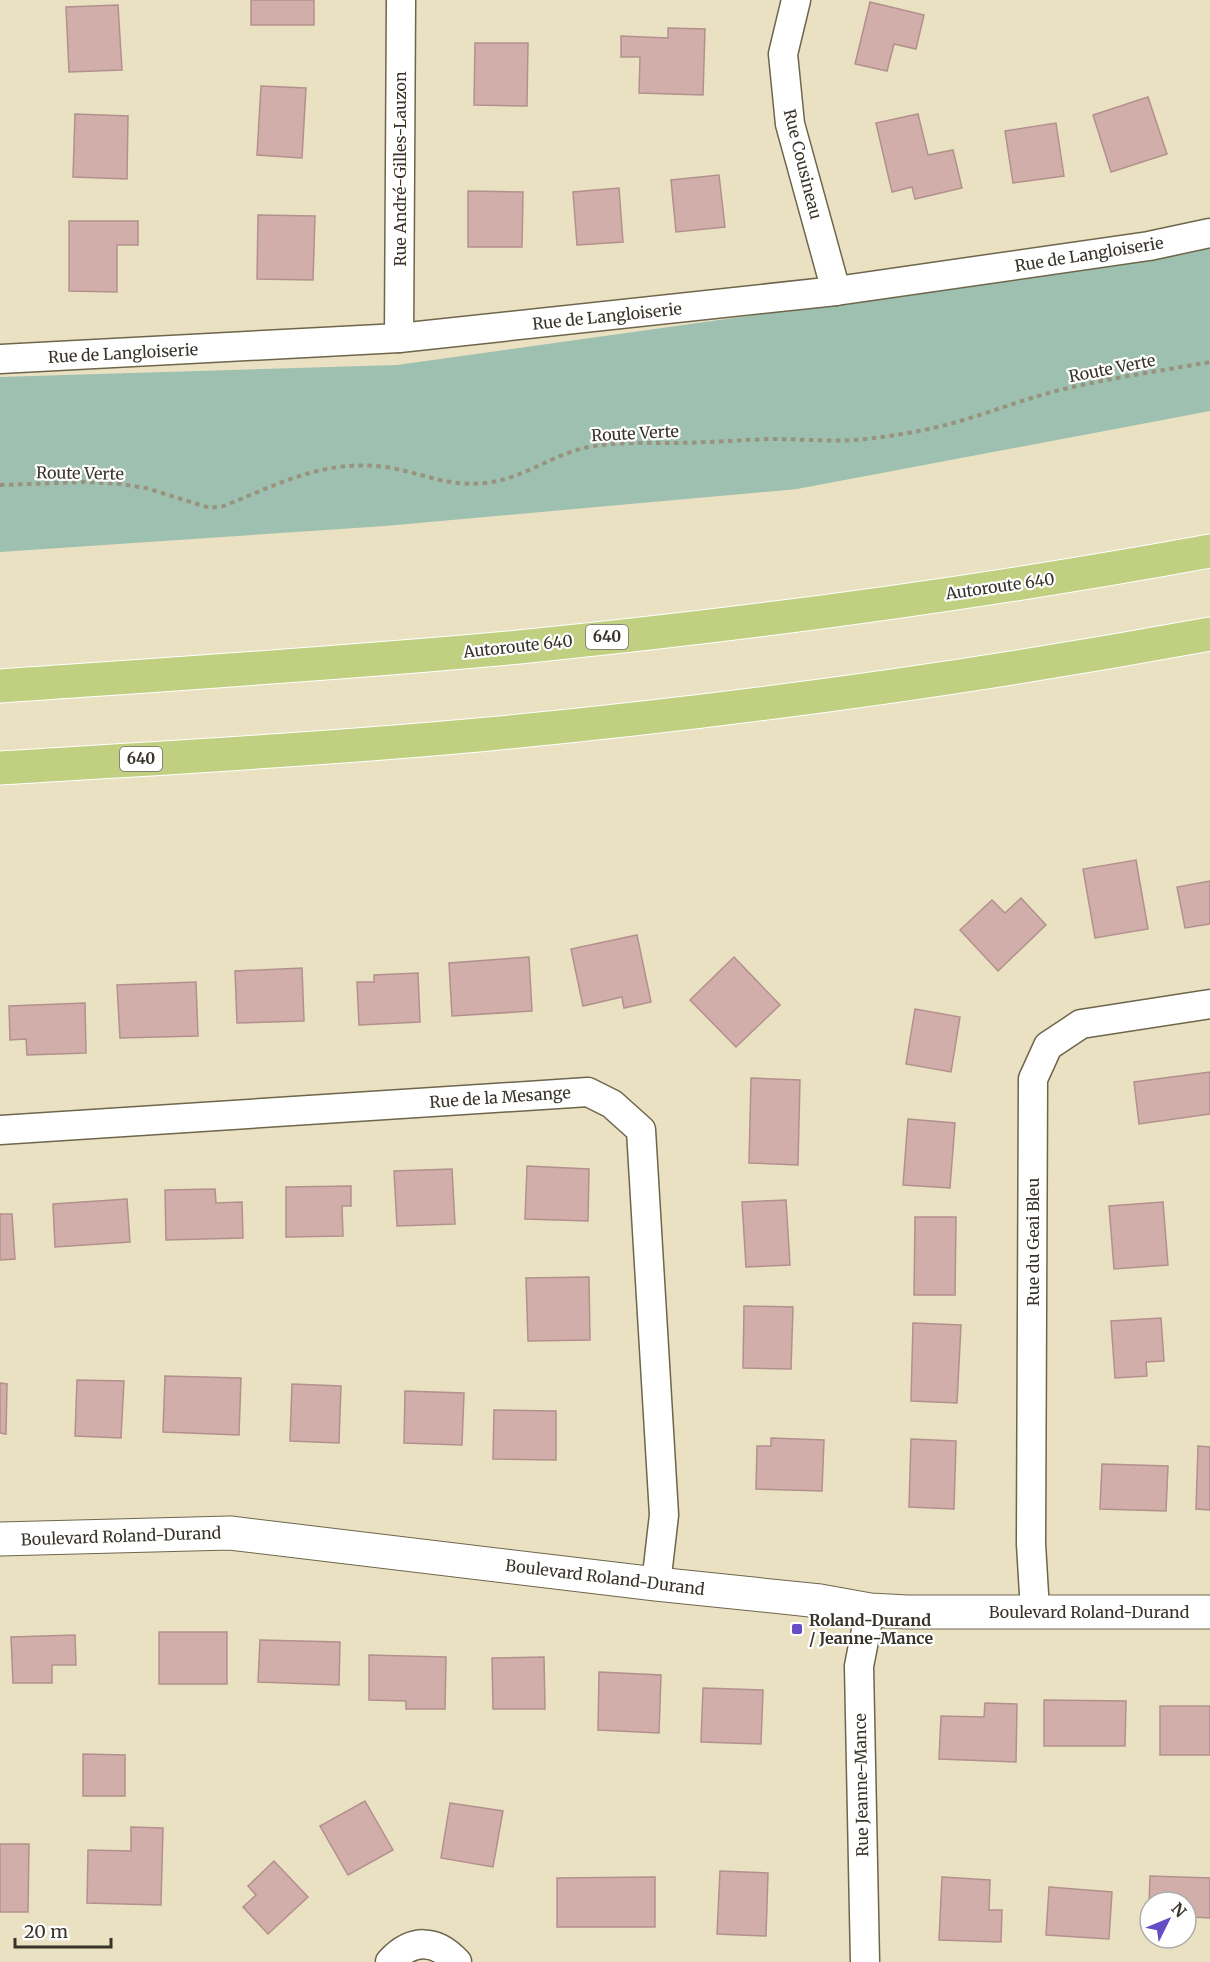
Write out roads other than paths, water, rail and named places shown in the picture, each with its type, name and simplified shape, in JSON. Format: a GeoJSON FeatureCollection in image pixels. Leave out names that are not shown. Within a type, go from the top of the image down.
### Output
{"type":"FeatureCollection","features":[{"type":"Feature","properties":{"kind":"highway","name":"Autoroute 640"},"geometry":{"type":"LineString","coordinates":[[0,687],[456,652],[590,639],[939,595],[1210,551]]}},
{"type":"Feature","properties":{"kind":"highway","name":"640"},"geometry":{"type":"LineString","coordinates":[[0,768],[363,744],[628,719],[861,691],[1210,634]]}},
{"type":"Feature","properties":{"kind":"street","name":"Rue André-Gilles-Lauzon"},"geometry":{"type":"LineString","coordinates":[[399,338],[400,0]]}},
{"type":"Feature","properties":{"kind":"street","name":"Rue Cousineau"},"geometry":{"type":"LineString","coordinates":[[796,0],[783,54],[790,124],[836,291]]}},
{"type":"Feature","properties":{"kind":"street","name":"Rue de Langloiserie"},"geometry":{"type":"LineString","coordinates":[[0,359],[399,338],[836,291],[1149,246],[1210,233]]}},
{"type":"Feature","properties":{"kind":"street","name":"Rue du Geai Bleu"},"geometry":{"type":"LineString","coordinates":[[1035,1611],[1031,1544],[1033,1079],[1048,1046],[1081,1024],[1210,1004]]}},
{"type":"Feature","properties":{"kind":"street","name":"Rue de la Mesange"},"geometry":{"type":"LineString","coordinates":[[0,1130],[588,1092],[612,1104],[641,1130],[664,1515],[656,1584]]}},
{"type":"Feature","properties":{"kind":"street","name":"Boulevard Roland-Durand"},"geometry":{"type":"LineString","coordinates":[[0,1539],[230,1533],[656,1584],[820,1601],[870,1610],[1210,1612]]}},
{"type":"Feature","properties":{"kind":"street","name":"Rue Jeanne-Mance"},"geometry":{"type":"LineString","coordinates":[[865,1962],[859,1665],[870,1610]]}},
{"type":"Feature","properties":{"kind":"street"},"geometry":{"type":"LineString","coordinates":[[390,1962],[399,1952],[412,1946],[427,1944],[444,1949],[457,1962]]}},
{"type":"Feature","properties":{"kind":"place","name":"Roland-Durand / Jeanne-Mance"},"geometry":{"type":"Point","coordinates":[797,1629]}}]}
